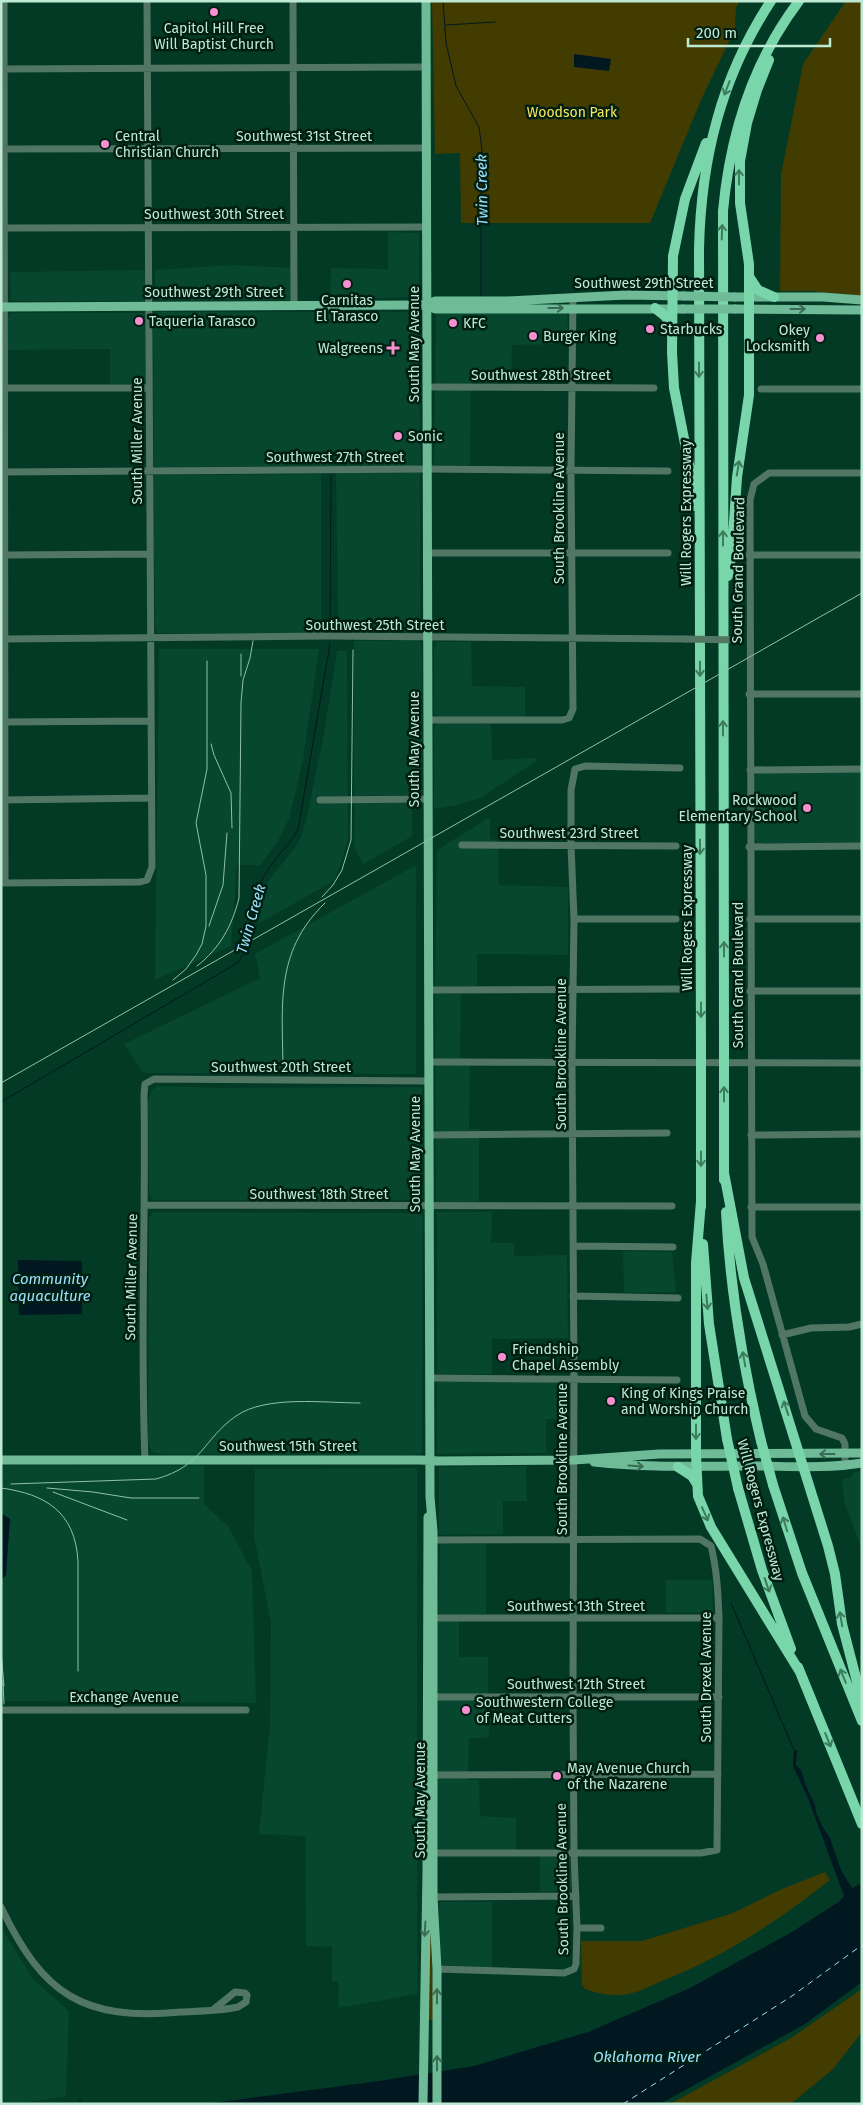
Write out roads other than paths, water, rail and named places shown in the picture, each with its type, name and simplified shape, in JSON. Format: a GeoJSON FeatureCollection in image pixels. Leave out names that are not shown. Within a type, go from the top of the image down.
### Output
{"type":"FeatureCollection","features":[{"type":"Feature","properties":{"kind":"highway","name":"Will Rogers Expressway"},"geometry":{"type":"LineString","coordinates":[[771,1],[732,74],[713,128],[704,173],[700,222],[701,1201],[709,1324],[738,1488],[762,1570],[800,1672],[862,1824]]}},
{"type":"Feature","properties":{"kind":"highway","name":"Will Rogers Expressway"},"geometry":{"type":"LineString","coordinates":[[800,1],[776,35],[754,77],[739,120],[724,191],[722,240],[724,1173],[729,1250],[736,1308],[747,1377],[761,1441],[773,1485],[802,1573],[862,1721]]}},
{"type":"Feature","properties":{"kind":"highway"},"geometry":{"type":"LineString","coordinates":[[723,605],[732,552],[737,477],[749,396],[750,297],[747,249],[740,203],[741,149],[757,90],[768,63],[800,1]]}},
{"type":"Feature","properties":{"kind":"highway"},"geometry":{"type":"LineString","coordinates":[[700,579],[690,468],[674,388],[673,256],[679,222],[699,157],[713,128]]}},
{"type":"Feature","properties":{"kind":"highway"},"geometry":{"type":"LineString","coordinates":[[749,277],[755,287],[774,297]]}},
{"type":"Feature","properties":{"kind":"highway"},"geometry":{"type":"LineString","coordinates":[[655,308],[665,316],[673,327]]}},
{"type":"Feature","properties":{"kind":"highway"},"geometry":{"type":"LineString","coordinates":[[724,1173],[742,1270],[832,1560],[843,1630],[862,1701]]}},
{"type":"Feature","properties":{"kind":"highway"},"geometry":{"type":"LineString","coordinates":[[701,1201],[696,1263],[697,1485],[702,1507],[711,1526],[800,1672]]}},
{"type":"Feature","properties":{"kind":"highway"},"geometry":{"type":"LineString","coordinates":[[678,1467],[692,1476],[697,1485]]}},
{"type":"Feature","properties":{"kind":"main road","name":"South May Avenue"},"geometry":{"type":"LineString","coordinates":[[423,2104],[423,2026],[430,1897],[428,227],[426,1]]}},
{"type":"Feature","properties":{"kind":"main road","name":"Southwest 29th Street"},"geometry":{"type":"LineString","coordinates":[[3,307],[427,305],[435,301],[506,301],[626,295],[862,300]]}},
{"type":"Feature","properties":{"kind":"main road"},"geometry":{"type":"LineString","coordinates":[[626,295],[626,308]]}},
{"type":"Feature","properties":{"kind":"main road","name":"Southwest 29th Street"},"geometry":{"type":"LineString","coordinates":[[427,305],[435,309],[655,308],[862,310]]}},
{"type":"Feature","properties":{"kind":"main road","name":"Southwest 15th Street"},"geometry":{"type":"LineString","coordinates":[[1,1460],[574,1460],[659,1454],[862,1453]]}},
{"type":"Feature","properties":{"kind":"main road"},"geometry":{"type":"LineString","coordinates":[[659,1454],[660,1467]]}},
{"type":"Feature","properties":{"kind":"main road","name":"Southwest 15th Street"},"geometry":{"type":"LineString","coordinates":[[574,1460],[660,1467],[845,1466],[862,1464]]}},
{"type":"Feature","properties":{"kind":"main road","name":"South May Avenue"},"geometry":{"type":"LineString","coordinates":[[430,1897],[437,1969],[437,2104]]}},
{"type":"Feature","properties":{"kind":"street"},"geometry":{"type":"LineString","coordinates":[[3,883],[6,554],[3,472],[4,1]]}},
{"type":"Feature","properties":{"kind":"street","name":"South Miller Avenue"},"geometry":{"type":"LineString","coordinates":[[3,883],[132,883],[146,880],[152,867],[147,1]]}},
{"type":"Feature","properties":{"kind":"street"},"geometry":{"type":"LineString","coordinates":[[293,1],[294,306]]}},
{"type":"Feature","properties":{"kind":"street"},"geometry":{"type":"LineString","coordinates":[[3,69],[427,67]]}},
{"type":"Feature","properties":{"kind":"street","name":"Southwest 31st Street"},"geometry":{"type":"LineString","coordinates":[[3,149],[427,148]]}},
{"type":"Feature","properties":{"kind":"street","name":"Southwest 30th Street"},"geometry":{"type":"LineString","coordinates":[[3,228],[428,227]]}},
{"type":"Feature","properties":{"kind":"street","name":"South Brookline Avenue"},"geometry":{"type":"LineString","coordinates":[[428,720],[562,720],[569,718],[573,709],[571,470],[573,297]]}},
{"type":"Feature","properties":{"kind":"street","name":"Southwest 28th Street"},"geometry":{"type":"LineString","coordinates":[[427,386],[654,388]]}},
{"type":"Feature","properties":{"kind":"street"},"geometry":{"type":"LineString","coordinates":[[4,388],[148,388]]}},
{"type":"Feature","properties":{"kind":"street"},"geometry":{"type":"LineString","coordinates":[[761,389],[862,389]]}},
{"type":"Feature","properties":{"kind":"street","name":"Southwest 27th Street"},"geometry":{"type":"LineString","coordinates":[[3,472],[428,469],[668,471]]}},
{"type":"Feature","properties":{"kind":"street","name":"South Grand Boulevard"},"geometry":{"type":"LineString","coordinates":[[845,1454],[844,1442],[841,1437],[822,1432],[807,1420],[763,1264],[753,1243],[750,1063],[749,555],[752,487],[763,475],[780,472],[862,473]]}},
{"type":"Feature","properties":{"kind":"street"},"geometry":{"type":"LineString","coordinates":[[427,553],[668,553]]}},
{"type":"Feature","properties":{"kind":"street"},"geometry":{"type":"LineString","coordinates":[[6,554],[149,554]]}},
{"type":"Feature","properties":{"kind":"street"},"geometry":{"type":"LineString","coordinates":[[749,555],[862,555]]}},
{"type":"Feature","properties":{"kind":"street","name":"Southwest 25th Street"},"geometry":{"type":"LineString","coordinates":[[4,639],[428,637],[749,639]]}},
{"type":"Feature","properties":{"kind":"street"},"geometry":{"type":"LineString","coordinates":[[749,694],[862,694]]}},
{"type":"Feature","properties":{"kind":"street"},"geometry":{"type":"LineString","coordinates":[[3,722],[151,720]]}},
{"type":"Feature","properties":{"kind":"street","name":"South Brookline Avenue"},"geometry":{"type":"LineString","coordinates":[[437,1969],[560,1973],[574,1969],[576,1962],[573,1697],[574,1246],[572,1062],[574,919],[571,790],[575,769],[585,766],[680,768]]}},
{"type":"Feature","properties":{"kind":"street"},"geometry":{"type":"LineString","coordinates":[[750,770],[862,769]]}},
{"type":"Feature","properties":{"kind":"street"},"geometry":{"type":"LineString","coordinates":[[3,800],[151,798]]}},
{"type":"Feature","properties":{"kind":"street"},"geometry":{"type":"LineString","coordinates":[[320,800],[428,799]]}},
{"type":"Feature","properties":{"kind":"street","name":"Southwest 23rd Street"},"geometry":{"type":"LineString","coordinates":[[462,845],[676,846]]}},
{"type":"Feature","properties":{"kind":"street"},"geometry":{"type":"LineString","coordinates":[[749,847],[862,846]]}},
{"type":"Feature","properties":{"kind":"street"},"geometry":{"type":"LineString","coordinates":[[574,919],[676,919]]}},
{"type":"Feature","properties":{"kind":"street"},"geometry":{"type":"LineString","coordinates":[[750,919],[862,919]]}},
{"type":"Feature","properties":{"kind":"street"},"geometry":{"type":"LineString","coordinates":[[429,990],[680,990]]}},
{"type":"Feature","properties":{"kind":"street"},"geometry":{"type":"LineString","coordinates":[[750,991],[862,991]]}},
{"type":"Feature","properties":{"kind":"street"},"geometry":{"type":"LineString","coordinates":[[429,1062],[862,1063]]}},
{"type":"Feature","properties":{"kind":"street","name":"Southwest 20th Street"},"geometry":{"type":"LineString","coordinates":[[144,1095],[145,1084],[154,1079],[429,1080]]}},
{"type":"Feature","properties":{"kind":"street","name":"South Miller Avenue"},"geometry":{"type":"LineString","coordinates":[[144,1095],[145,1205],[142,1351],[145,1460]]}},
{"type":"Feature","properties":{"kind":"street"},"geometry":{"type":"LineString","coordinates":[[429,1135],[668,1133]]}},
{"type":"Feature","properties":{"kind":"street"},"geometry":{"type":"LineString","coordinates":[[751,1135],[862,1134]]}},
{"type":"Feature","properties":{"kind":"street","name":"Southwest 18th Street"},"geometry":{"type":"LineString","coordinates":[[145,1205],[672,1206]]}},
{"type":"Feature","properties":{"kind":"street"},"geometry":{"type":"LineString","coordinates":[[751,1207],[862,1207]]}},
{"type":"Feature","properties":{"kind":"street"},"geometry":{"type":"LineString","coordinates":[[574,1246],[673,1247]]}},
{"type":"Feature","properties":{"kind":"street"},"geometry":{"type":"LineString","coordinates":[[573,1296],[678,1298]]}},
{"type":"Feature","properties":{"kind":"street"},"geometry":{"type":"LineString","coordinates":[[782,1336],[811,1328],[849,1327],[862,1324]]}},
{"type":"Feature","properties":{"kind":"street"},"geometry":{"type":"LineString","coordinates":[[430,1378],[677,1380]]}},
{"type":"Feature","properties":{"kind":"street"},"geometry":{"type":"LineString","coordinates":[[845,1454],[845,1466]]}},
{"type":"Feature","properties":{"kind":"street"},"geometry":{"type":"LineString","coordinates":[[430,1540],[574,1539]]}},
{"type":"Feature","properties":{"kind":"street","name":"South Drexel Avenue"},"geometry":{"type":"LineString","coordinates":[[574,1539],[700,1539],[711,1546],[718,1580],[719,1618],[717,1850],[701,1853],[574,1853]]}},
{"type":"Feature","properties":{"kind":"street","name":"Southwest 13th Street"},"geometry":{"type":"LineString","coordinates":[[430,1618],[719,1618]]}},
{"type":"Feature","properties":{"kind":"street","name":"Southwest 12th Street"},"geometry":{"type":"LineString","coordinates":[[430,1697],[719,1697]]}},
{"type":"Feature","properties":{"kind":"street","name":"Exchange Avenue"},"geometry":{"type":"LineString","coordinates":[[1,1710],[246,1710]]}},
{"type":"Feature","properties":{"kind":"street"},"geometry":{"type":"LineString","coordinates":[[430,1775],[718,1774]]}},
{"type":"Feature","properties":{"kind":"street"},"geometry":{"type":"LineString","coordinates":[[430,1853],[574,1853]]}},
{"type":"Feature","properties":{"kind":"street"},"geometry":{"type":"LineString","coordinates":[[430,1897],[576,1896]]}},
{"type":"Feature","properties":{"kind":"street"},"geometry":{"type":"LineString","coordinates":[[1,1907],[22,1948],[38,1969],[56,1987],[82,2003],[105,2011],[132,2014],[169,2014],[214,2010]]}},
{"type":"Feature","properties":{"kind":"street"},"geometry":{"type":"LineString","coordinates":[[577,1928],[601,1928]]}},
{"type":"Feature","properties":{"kind":"water"},"geometry":{"type":"Polygon","coordinates":[[[574,54],[611,59],[609,71],[574,67],[574,54]]]}},
{"type":"Feature","properties":{"kind":"water","name":"Community aquaculture"},"geometry":{"type":"Polygon","coordinates":[[[18,1260],[82,1261],[82,1314],[19,1315],[18,1260]]]}},
{"type":"Feature","properties":{"kind":"water"},"geometry":{"type":"Polygon","coordinates":[[[1,1513],[10,1519],[6,1575],[3,1578],[1,1578],[1,1513]]]}},
{"type":"Feature","properties":{"kind":"water","name":"Oklahoma River"},"geometry":{"type":"Polygon","coordinates":[[[794,1750],[797,1750],[796,1765],[801,1770],[816,1812],[830,1838],[841,1870],[852,1888],[862,1883],[862,1982],[805,2024],[660,2104],[205,2104],[379,2081],[474,2066],[588,2032],[690,1988],[792,1932],[840,1901],[844,1896],[808,1798],[793,1766],[794,1750]]]}},
{"type":"Feature","properties":{"kind":"waterway","name":"Twin Creek"},"geometry":{"type":"LineString","coordinates":[[443,1],[446,43],[456,86],[479,127],[484,166],[481,191],[481,296]]}},
{"type":"Feature","properties":{"kind":"waterway"},"geometry":{"type":"LineString","coordinates":[[446,25],[495,22]]}},
{"type":"Feature","properties":{"kind":"waterway","name":"Twin Creek"},"geometry":{"type":"LineString","coordinates":[[330,631],[331,475]]}},
{"type":"Feature","properties":{"kind":"waterway","name":"Twin Creek"},"geometry":{"type":"LineString","coordinates":[[1,1102],[239,962],[247,943],[254,903],[260,884],[268,869],[298,830],[330,644]]}},
{"type":"Feature","properties":{"kind":"waterway"},"geometry":{"type":"LineString","coordinates":[[731,1603],[794,1750]]}},
{"type":"Feature","properties":{"kind":"waterway"},"geometry":{"type":"LineString","coordinates":[[80,2099],[80,2104]]}},
{"type":"Feature","properties":{"kind":"railway"},"geometry":{"type":"LineString","coordinates":[[1,1083],[862,593]]}},
{"type":"Feature","properties":{"kind":"railway"},"geometry":{"type":"LineString","coordinates":[[197,966],[212,952],[224,936],[233,918],[239,898],[241,703],[243,680],[253,641]]}},
{"type":"Feature","properties":{"kind":"railway"},"geometry":{"type":"LineString","coordinates":[[322,897],[333,885],[342,870],[351,840],[353,650]]}},
{"type":"Feature","properties":{"kind":"railway"},"geometry":{"type":"LineString","coordinates":[[241,654],[241,676]]}},
{"type":"Feature","properties":{"kind":"railway"},"geometry":{"type":"LineString","coordinates":[[173,980],[186,969],[196,955],[202,944],[206,926],[206,875],[196,823],[207,769],[207,661]]}},
{"type":"Feature","properties":{"kind":"railway"},"geometry":{"type":"LineString","coordinates":[[211,744],[231,793],[232,828]]}},
{"type":"Feature","properties":{"kind":"railway"},"geometry":{"type":"LineString","coordinates":[[209,926],[223,885],[227,833]]}},
{"type":"Feature","properties":{"kind":"railway"},"geometry":{"type":"LineString","coordinates":[[283,1073],[282,1026],[284,982],[296,942],[308,922],[325,903]]}},
{"type":"Feature","properties":{"kind":"railway"},"geometry":{"type":"LineString","coordinates":[[11,1484],[156,1479],[172,1474],[184,1467],[225,1425],[248,1409],[263,1405],[296,1402],[360,1403]]}},
{"type":"Feature","properties":{"kind":"railway"},"geometry":{"type":"LineString","coordinates":[[1,1488],[32,1495],[44,1501],[55,1508],[71,1530],[76,1544],[78,1561],[78,1671]]}},
{"type":"Feature","properties":{"kind":"railway"},"geometry":{"type":"LineString","coordinates":[[47,1488],[131,1498],[199,1498]]}},
{"type":"Feature","properties":{"kind":"railway"},"geometry":{"type":"LineString","coordinates":[[53,1492],[127,1520]]}},
{"type":"Feature","properties":{"kind":"railway"},"geometry":{"type":"LineString","coordinates":[[1,1651],[4,1686]]}},
{"type":"Feature","properties":{"kind":"railway"},"geometry":{"type":"LineString","coordinates":[[3,1681],[4,1704]]}},
{"type":"Feature","properties":{"kind":"place","name":"Capitol Hill Free Will Baptist Church"},"geometry":{"type":"Point","coordinates":[214,12]}},
{"type":"Feature","properties":{"kind":"place","name":"Central Christian Church"},"geometry":{"type":"Point","coordinates":[105,144]}},
{"type":"Feature","properties":{"kind":"place","name":"Carnitas El Tarasco"},"geometry":{"type":"Point","coordinates":[347,284]}},
{"type":"Feature","properties":{"kind":"place","name":"Taqueria Tarasco"},"geometry":{"type":"Point","coordinates":[139,321]}},
{"type":"Feature","properties":{"kind":"place","name":"KFC"},"geometry":{"type":"Point","coordinates":[453,323]}},
{"type":"Feature","properties":{"kind":"place","name":"Starbucks"},"geometry":{"type":"Point","coordinates":[650,329]}},
{"type":"Feature","properties":{"kind":"place","name":"Burger King"},"geometry":{"type":"Point","coordinates":[533,336]}},
{"type":"Feature","properties":{"kind":"place","name":"Okey Locksmith"},"geometry":{"type":"Point","coordinates":[820,338]}},
{"type":"Feature","properties":{"kind":"place","name":"Walgreens"},"geometry":{"type":"Point","coordinates":[393,348]}},
{"type":"Feature","properties":{"kind":"place","name":"Sonic"},"geometry":{"type":"Point","coordinates":[398,436]}},
{"type":"Feature","properties":{"kind":"place","name":"Rockwood Elementary School"},"geometry":{"type":"Point","coordinates":[807,808]}},
{"type":"Feature","properties":{"kind":"place","name":"Friendship Chapel Assembly"},"geometry":{"type":"Point","coordinates":[502,1357]}},
{"type":"Feature","properties":{"kind":"place","name":"King of Kings Praise and Worship Church"},"geometry":{"type":"Point","coordinates":[611,1401]}},
{"type":"Feature","properties":{"kind":"place","name":"Southwestern College of Meat Cutters"},"geometry":{"type":"Point","coordinates":[466,1710]}},
{"type":"Feature","properties":{"kind":"place","name":"May Avenue Church of the Nazarene"},"geometry":{"type":"Point","coordinates":[557,1776]}},
{"type":"Feature","properties":{"kind":"park label","name":"Woodson Park"},"geometry":{"type":"Point","coordinates":[572,112]}}]}
